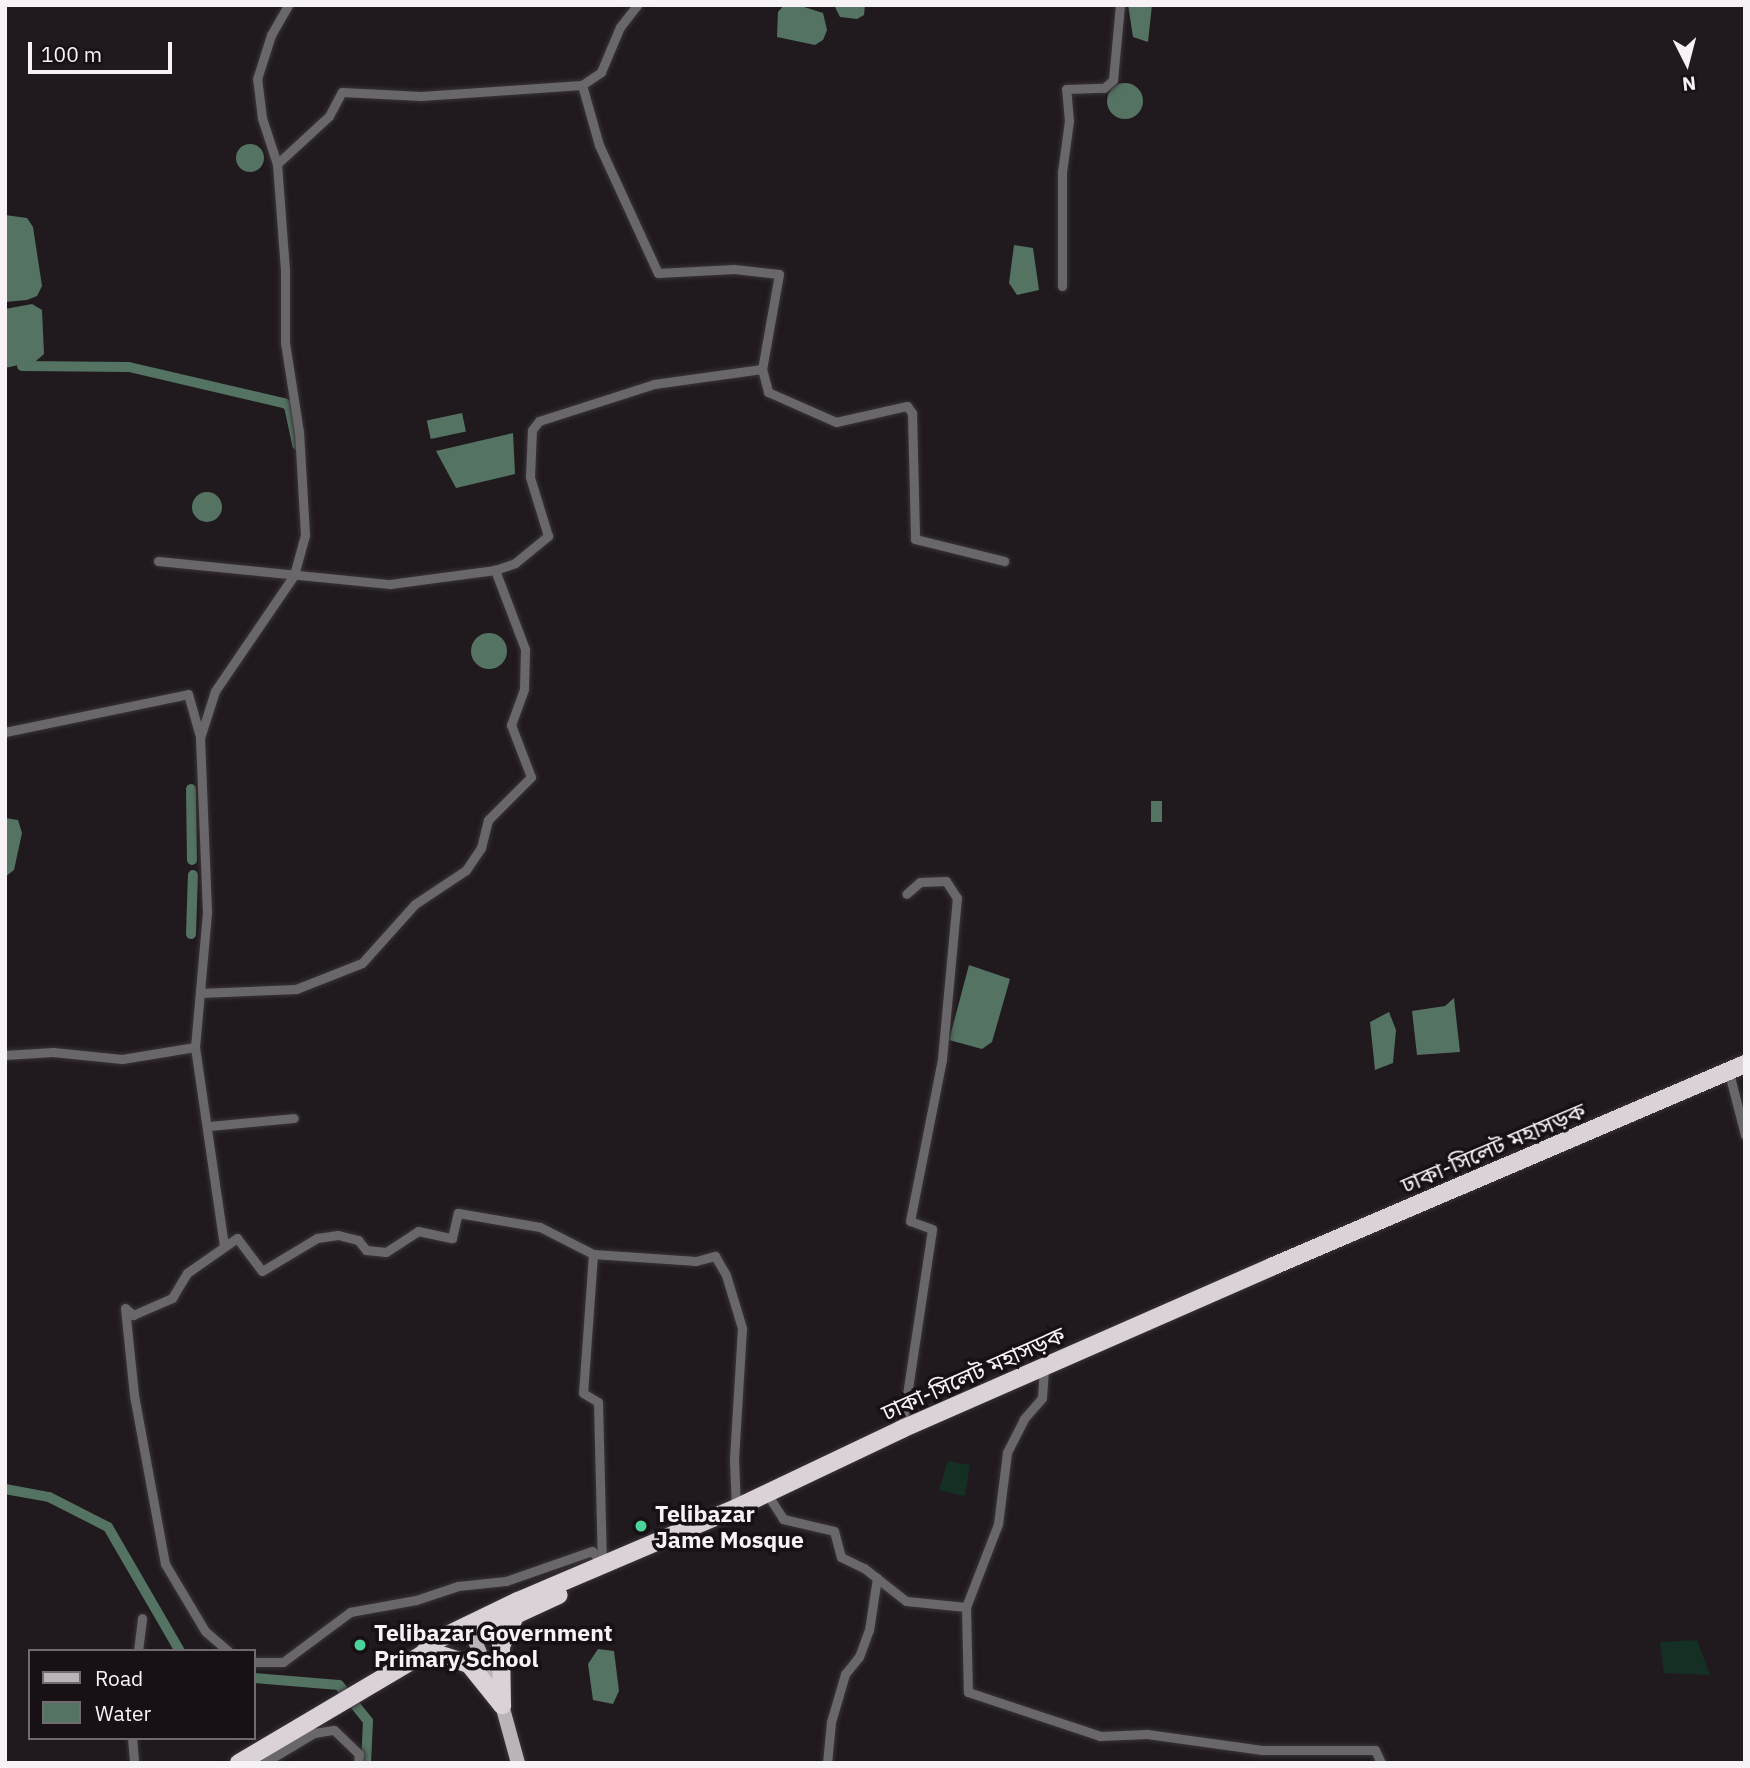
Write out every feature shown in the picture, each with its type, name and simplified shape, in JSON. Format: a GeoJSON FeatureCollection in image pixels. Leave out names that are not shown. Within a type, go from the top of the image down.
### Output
{"type":"FeatureCollection","features":[{"type":"Feature","properties":{"kind":"highway","name":"ঢাকা-সিলেট মহাসড়ক"},"geometry":{"type":"LineString","coordinates":[[468,1631],[485,1616],[602,1563],[736,1508],[902,1429],[1745,1064]]}},
{"type":"Feature","properties":{"kind":"highway"},"geometry":{"type":"LineString","coordinates":[[239,1763],[319,1714],[468,1631],[515,1616],[663,1548],[685,1530]]}},
{"type":"Feature","properties":{"kind":"highway"},"geometry":{"type":"LineString","coordinates":[[498,1697],[501,1646],[515,1616]]}},
{"type":"Feature","properties":{"kind":"highway"},"geometry":{"type":"LineString","coordinates":[[429,1653],[469,1664],[498,1697]]}},
{"type":"Feature","properties":{"kind":"main road"},"geometry":{"type":"LineString","coordinates":[[468,1631],[498,1697],[519,1763]]}},
{"type":"Feature","properties":{"kind":"street"},"geometry":{"type":"LineString","coordinates":[[200,738],[215,691],[294,575],[305,535],[305,490],[285,343],[285,270],[276,164],[262,118],[257,79],[271,35],[288,5]]}},
{"type":"Feature","properties":{"kind":"street"},"geometry":{"type":"LineString","coordinates":[[276,164],[329,116],[342,92],[421,96],[582,85],[601,72],[620,27],[637,5]]}},
{"type":"Feature","properties":{"kind":"street"},"geometry":{"type":"LineString","coordinates":[[1062,286],[1062,172],[1069,121],[1066,89],[1104,88],[1113,80],[1120,5]]}},
{"type":"Feature","properties":{"kind":"street"},"geometry":{"type":"LineString","coordinates":[[582,85],[600,145],[658,273],[734,270],[779,274],[762,369],[768,392],[836,422],[906,406],[912,413],[915,539],[1004,561]]}},
{"type":"Feature","properties":{"kind":"street"},"geometry":{"type":"LineString","coordinates":[[158,561],[390,584],[495,570],[515,563],[548,536],[530,477],[532,430],[539,421],[654,384],[762,369]]}},
{"type":"Feature","properties":{"kind":"street"},"geometry":{"type":"LineString","coordinates":[[200,993],[296,989],[362,963],[415,904],[466,870],[481,848],[488,820],[531,777],[511,725],[524,689],[525,649],[495,570]]}},
{"type":"Feature","properties":{"kind":"street"},"geometry":{"type":"LineString","coordinates":[[5,732],[188,694],[200,738],[207,912],[195,1047],[224,1246]]}},
{"type":"Feature","properties":{"kind":"street"},"geometry":{"type":"LineString","coordinates":[[902,1429],[932,1229],[910,1221],[942,1059],[957,898],[946,881],[920,882],[906,894]]}},
{"type":"Feature","properties":{"kind":"street"},"geometry":{"type":"LineString","coordinates":[[5,1055],[53,1052],[122,1059],[195,1047]]}},
{"type":"Feature","properties":{"kind":"street"},"geometry":{"type":"LineString","coordinates":[[1729,1073],[1745,1135]]}},
{"type":"Feature","properties":{"kind":"street"},"geometry":{"type":"LineString","coordinates":[[208,1126],[295,1118]]}},
{"type":"Feature","properties":{"kind":"street"},"geometry":{"type":"LineString","coordinates":[[226,1649],[205,1631],[165,1564],[134,1395],[125,1308],[133,1315],[173,1298],[187,1273],[237,1238],[262,1271],[317,1238],[338,1235],[358,1240],[366,1250],[386,1252],[418,1231],[452,1238],[458,1213],[540,1227],[593,1254],[696,1261],[715,1256],[726,1275],[743,1345],[736,1394],[736,1508]]}},
{"type":"Feature","properties":{"kind":"street"},"geometry":{"type":"LineString","coordinates":[[593,1254],[583,1393],[598,1402],[602,1563]]}},
{"type":"Feature","properties":{"kind":"street"},"geometry":{"type":"LineString","coordinates":[[1044,1369],[1042,1398],[1024,1419],[1007,1453],[998,1524],[966,1607],[968,1692],[1100,1736],[1147,1734],[1262,1750],[1375,1750],[1381,1763]]}},
{"type":"Feature","properties":{"kind":"street"},"geometry":{"type":"LineString","coordinates":[[767,1494],[783,1519],[834,1531],[841,1557],[877,1578],[906,1601],[966,1607]]}},
{"type":"Feature","properties":{"kind":"street"},"geometry":{"type":"LineString","coordinates":[[256,1662],[283,1662],[349,1612],[416,1600],[458,1586],[506,1581],[592,1551],[602,1563]]}},
{"type":"Feature","properties":{"kind":"street"},"geometry":{"type":"LineString","coordinates":[[827,1763],[831,1722],[845,1674],[859,1657],[869,1630],[877,1578]]}},
{"type":"Feature","properties":{"kind":"street"},"geometry":{"type":"LineString","coordinates":[[138,1649],[142,1618]]}},
{"type":"Feature","properties":{"kind":"street"},"geometry":{"type":"LineString","coordinates":[[264,1763],[314,1733],[334,1730],[359,1754],[358,1763]]}},
{"type":"Feature","properties":{"kind":"street"},"geometry":{"type":"LineString","coordinates":[[132,1740],[134,1763]]}},
{"type":"Feature","properties":{"kind":"shaded area"},"geometry":{"type":"Polygon","coordinates":[[[948,1461],[970,1465],[965,1496],[939,1490],[948,1461]]]}},
{"type":"Feature","properties":{"kind":"shaded area"},"geometry":{"type":"Polygon","coordinates":[[[1697,1640],[1710,1675],[1664,1673],[1660,1642],[1697,1640]]]}},
{"type":"Feature","properties":{"kind":"water"},"geometry":{"type":"Polygon","coordinates":[[[784,5],[798,5],[823,13],[827,30],[823,40],[815,45],[777,37],[778,12],[784,5]]]}},
{"type":"Feature","properties":{"kind":"water"},"geometry":{"type":"Polygon","coordinates":[[[834,5],[865,5],[864,15],[857,19],[840,17],[834,5]]]}},
{"type":"Feature","properties":{"kind":"water"},"geometry":{"type":"Polygon","coordinates":[[[1128,5],[1152,5],[1148,42],[1133,37],[1128,5]]]}},
{"type":"Feature","properties":{"kind":"water"},"geometry":{"type":"Polygon","coordinates":[[[1125,83],[1138,88],[1143,101],[1138,114],[1125,119],[1112,114],[1107,101],[1112,88],[1125,83]]]}},
{"type":"Feature","properties":{"kind":"water"},"geometry":{"type":"Polygon","coordinates":[[[250,144],[260,148],[264,158],[260,168],[250,172],[240,168],[236,158],[240,148],[250,144]]]}},
{"type":"Feature","properties":{"kind":"water"},"geometry":{"type":"Polygon","coordinates":[[[5,215],[27,218],[33,227],[42,286],[37,296],[27,300],[5,302],[5,215]]]}},
{"type":"Feature","properties":{"kind":"water"},"geometry":{"type":"Polygon","coordinates":[[[1014,245],[1033,248],[1039,290],[1017,295],[1009,283],[1014,245]]]}},
{"type":"Feature","properties":{"kind":"water"},"geometry":{"type":"Polygon","coordinates":[[[32,304],[42,310],[44,354],[36,361],[5,368],[5,309],[32,304]]]}},
{"type":"Feature","properties":{"kind":"water"},"geometry":{"type":"Polygon","coordinates":[[[462,413],[466,432],[431,439],[427,420],[462,413]]]}},
{"type":"Feature","properties":{"kind":"water"},"geometry":{"type":"Polygon","coordinates":[[[513,433],[515,474],[456,488],[436,451],[513,433]]]}},
{"type":"Feature","properties":{"kind":"water"},"geometry":{"type":"Polygon","coordinates":[[[207,492],[213,493],[221,501],[221,513],[213,521],[207,522],[201,521],[193,513],[192,507],[193,501],[201,493],[207,492]]]}},
{"type":"Feature","properties":{"kind":"water"},"geometry":{"type":"Polygon","coordinates":[[[489,633],[502,638],[507,651],[502,664],[489,669],[476,664],[471,651],[476,638],[489,633]]]}},
{"type":"Feature","properties":{"kind":"water"},"geometry":{"type":"Polygon","coordinates":[[[1151,801],[1162,801],[1162,822],[1151,822],[1151,801]]]}},
{"type":"Feature","properties":{"kind":"water"},"geometry":{"type":"Polygon","coordinates":[[[5,818],[18,820],[22,833],[14,870],[5,877],[5,818]]]}},
{"type":"Feature","properties":{"kind":"water"},"geometry":{"type":"Polygon","coordinates":[[[969,965],[1010,979],[992,1042],[982,1049],[949,1040],[969,965]]]}},
{"type":"Feature","properties":{"kind":"water"},"geometry":{"type":"Polygon","coordinates":[[[1454,998],[1460,1052],[1417,1055],[1412,1011],[1445,1006],[1454,998]]]}},
{"type":"Feature","properties":{"kind":"water"},"geometry":{"type":"Polygon","coordinates":[[[1389,1012],[1396,1030],[1393,1063],[1375,1070],[1370,1022],[1389,1012]]]}},
{"type":"Feature","properties":{"kind":"water"},"geometry":{"type":"Polygon","coordinates":[[[598,1649],[614,1651],[619,1691],[613,1704],[593,1700],[588,1664],[598,1649]]]}},
{"type":"Feature","properties":{"kind":"waterway"},"geometry":{"type":"LineString","coordinates":[[22,366],[129,367],[284,403],[289,406],[297,445]]}},
{"type":"Feature","properties":{"kind":"waterway"},"geometry":{"type":"LineString","coordinates":[[191,789],[192,860]]}},
{"type":"Feature","properties":{"kind":"waterway"},"geometry":{"type":"LineString","coordinates":[[191,934],[193,875]]}},
{"type":"Feature","properties":{"kind":"waterway"},"geometry":{"type":"LineString","coordinates":[[5,1489],[49,1497],[108,1527],[179,1649]]}},
{"type":"Feature","properties":{"kind":"waterway"},"geometry":{"type":"LineString","coordinates":[[256,1678],[339,1685],[368,1721],[366,1763]]}},
{"type":"Feature","properties":{"kind":"place","name":"Telibazar Jame Mosque"},"geometry":{"type":"Point","coordinates":[641,1526]}},
{"type":"Feature","properties":{"kind":"place","name":"Telibazar Government Primary School"},"geometry":{"type":"Point","coordinates":[360,1645]}}]}
